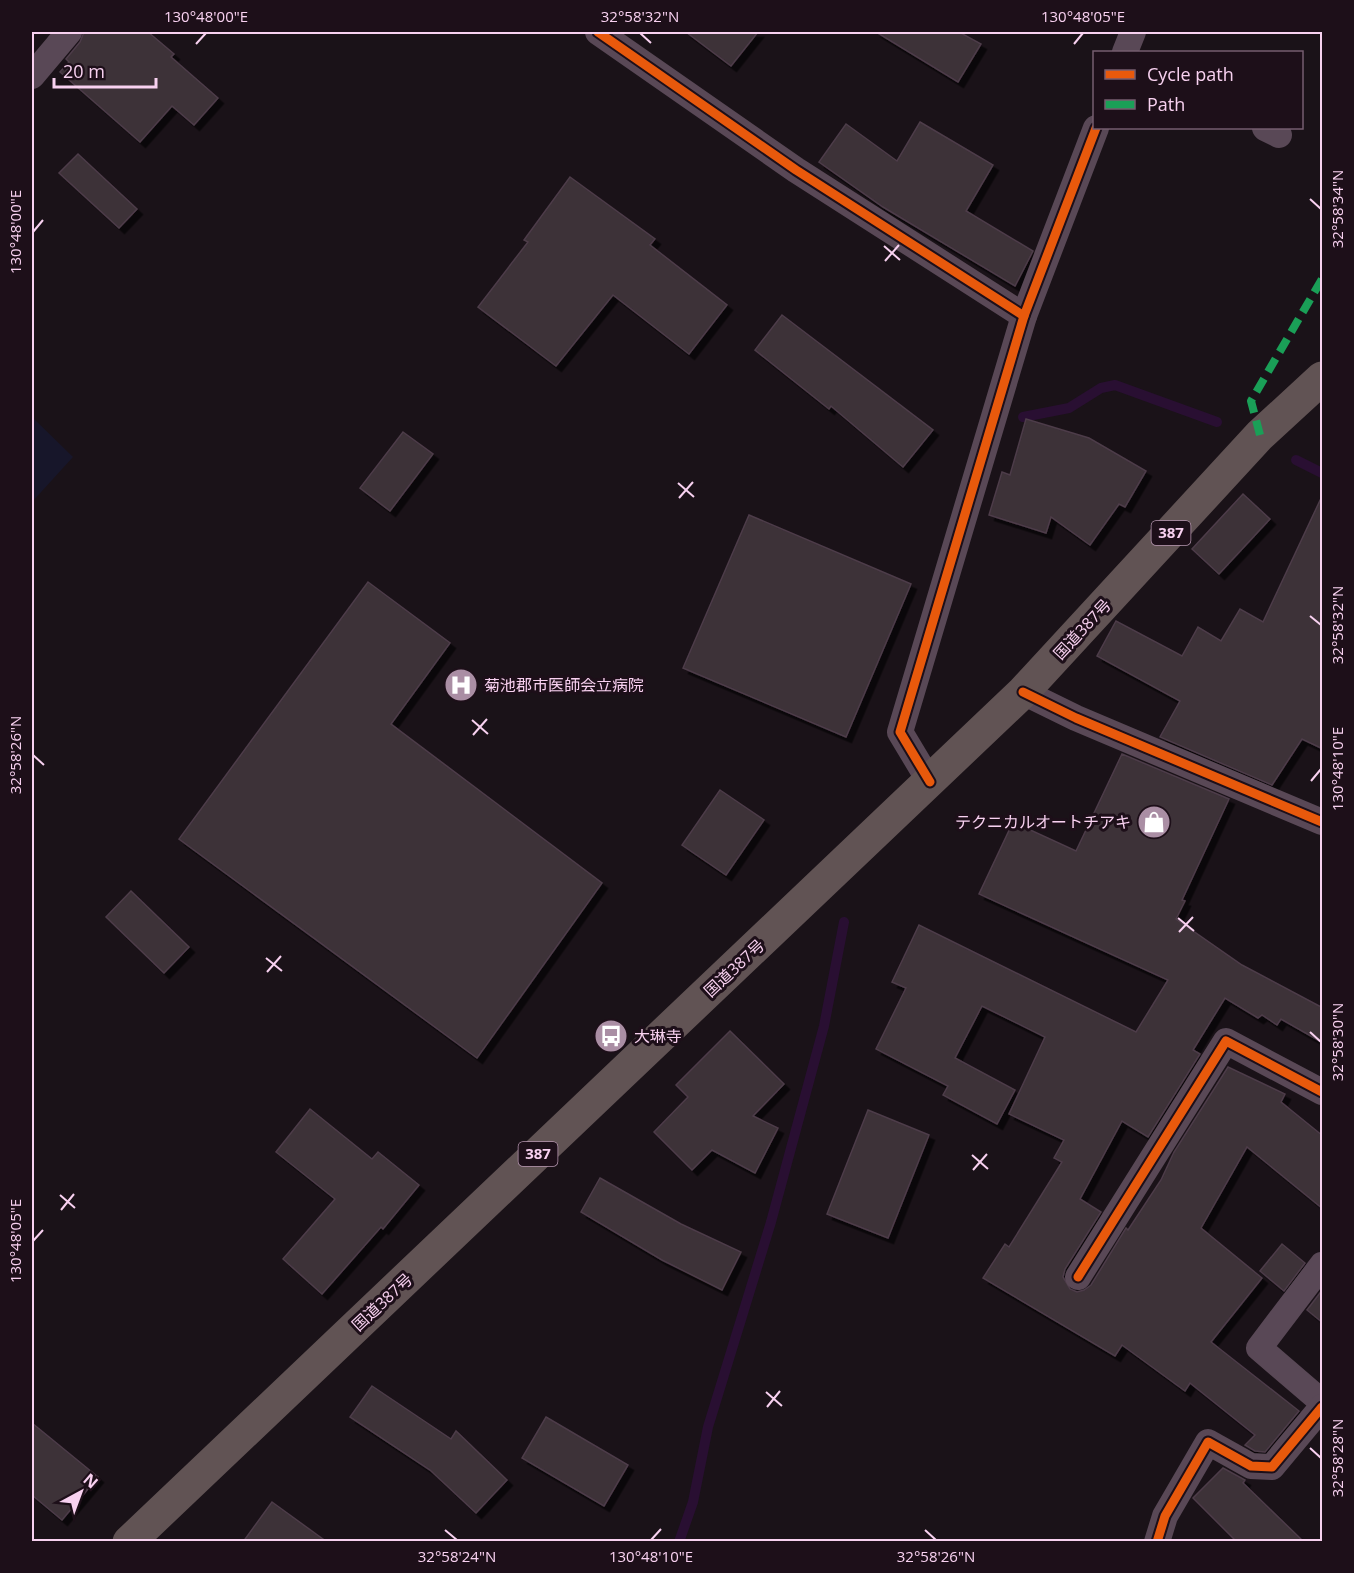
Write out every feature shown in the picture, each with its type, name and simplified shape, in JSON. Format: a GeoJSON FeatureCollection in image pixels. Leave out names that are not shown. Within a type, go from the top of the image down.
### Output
{"type":"FeatureCollection","features":[{"type":"Feature","properties":{"kind":"highway","name":"国道387号"},"geometry":{"type":"LineString","coordinates":[[129,1542],[1023,692],[1260,435],[1323,378]]}},
{"type":"Feature","properties":{"kind":"street"},"geometry":{"type":"LineString","coordinates":[[32,76],[69,32]]}},
{"type":"Feature","properties":{"kind":"street"},"geometry":{"type":"LineString","coordinates":[[598,32],[796,170],[1024,316]]}},
{"type":"Feature","properties":{"kind":"street"},"geometry":{"type":"LineString","coordinates":[[930,782],[900,732],[1024,316],[1096,129]]}},
{"type":"Feature","properties":{"kind":"street"},"geometry":{"type":"LineString","coordinates":[[1023,692],[1108,732],[1323,822]]}},
{"type":"Feature","properties":{"kind":"street"},"geometry":{"type":"LineString","coordinates":[[1077,1277],[1226,1041],[1323,1092]]}},
{"type":"Feature","properties":{"kind":"street"},"geometry":{"type":"LineString","coordinates":[[1323,1265],[1259,1348],[1323,1402]]}},
{"type":"Feature","properties":{"kind":"street"},"geometry":{"type":"LineString","coordinates":[[1157,1542],[1165,1516],[1208,1442],[1251,1466],[1272,1467],[1323,1407]]}},
{"type":"Feature","properties":{"kind":"shaded area"},"geometry":{"type":"Polygon","coordinates":[[[32,417],[73,457],[32,502],[32,417]]]}},
{"type":"Feature","properties":{"kind":"building"},"geometry":{"type":"Polygon","coordinates":[[[84,32],[148,32],[174,54],[171,57],[218,98],[194,125],[172,106],[140,142],[60,72],[69,62],[66,59],[80,42],[84,32]]]}},
{"type":"Feature","properties":{"kind":"building"},"geometry":{"type":"Polygon","coordinates":[[[686,32],[758,32],[731,66],[686,32]]]}},
{"type":"Feature","properties":{"kind":"building"},"geometry":{"type":"Polygon","coordinates":[[[876,32],[959,32],[981,44],[958,82],[876,32]]]}},
{"type":"Feature","properties":{"kind":"building"},"geometry":{"type":"Polygon","coordinates":[[[920,122],[993,165],[966,211],[1033,251],[1015,286],[883,207],[819,162],[846,124],[897,161],[920,122]]]}},
{"type":"Feature","properties":{"kind":"building"},"geometry":{"type":"Polygon","coordinates":[[[78,154],[137,209],[119,228],[59,173],[78,154]]]}},
{"type":"Feature","properties":{"kind":"building"},"geometry":{"type":"Polygon","coordinates":[[[570,177],[655,239],[650,245],[727,305],[689,354],[613,295],[556,366],[478,307],[528,242],[524,240],[570,177]]]}},
{"type":"Feature","properties":{"kind":"building"},"geometry":{"type":"Polygon","coordinates":[[[782,315],[933,430],[903,467],[831,406],[829,409],[755,350],[782,315]]]}},
{"type":"Feature","properties":{"kind":"building"},"geometry":{"type":"Polygon","coordinates":[[[1026,419],[1089,438],[1146,471],[1125,507],[1119,504],[1090,545],[1051,517],[1046,533],[989,515],[1002,472],[1010,475],[1026,419]]]}},
{"type":"Feature","properties":{"kind":"building"},"geometry":{"type":"Polygon","coordinates":[[[403,432],[433,454],[390,511],[360,488],[403,432]]]}},
{"type":"Feature","properties":{"kind":"building"},"geometry":{"type":"Polygon","coordinates":[[[1243,494],[1270,519],[1219,574],[1192,549],[1243,494]]]}},
{"type":"Feature","properties":{"kind":"building"},"geometry":{"type":"Polygon","coordinates":[[[1323,494],[1323,749],[1302,739],[1272,785],[1160,737],[1180,701],[1097,656],[1116,621],[1182,656],[1198,627],[1221,641],[1240,609],[1263,622],[1323,494]]]}},
{"type":"Feature","properties":{"kind":"building"},"geometry":{"type":"Polygon","coordinates":[[[749,515],[911,584],[846,737],[683,668],[749,515]]]}},
{"type":"Feature","properties":{"kind":"building"},"geometry":{"type":"Polygon","coordinates":[[[368,582],[450,643],[391,724],[602,883],[477,1058],[179,839],[368,582]]]}},
{"type":"Feature","properties":{"kind":"building"},"geometry":{"type":"Polygon","coordinates":[[[1122,754],[1229,799],[1182,900],[1185,901],[1176,919],[1242,965],[1323,1008],[1323,1043],[1281,1019],[1277,1025],[1262,1015],[1258,1018],[1225,998],[1193,1050],[1200,1054],[1148,1137],[1122,1121],[1080,1199],[1101,1212],[1065,1269],[1063,1277],[1070,1289],[1077,1292],[1091,1285],[1126,1228],[1128,1230],[1161,1180],[1174,1152],[1228,1067],[1285,1094],[1281,1102],[1323,1136],[1323,1209],[1247,1147],[1201,1228],[1262,1278],[1211,1342],[1299,1411],[1265,1452],[1255,1451],[1245,1445],[1255,1435],[1190,1383],[1185,1391],[1122,1345],[1115,1356],[983,1278],[1005,1244],[1009,1247],[1062,1162],[1054,1158],[1064,1140],[1009,1114],[1045,1037],[982,1006],[955,1058],[1015,1090],[997,1124],[943,1095],[948,1086],[876,1049],[906,988],[892,982],[919,925],[1136,1032],[1168,980],[979,894],[1013,822],[1076,851],[1122,754]]]}},
{"type":"Feature","properties":{"kind":"building"},"geometry":{"type":"Polygon","coordinates":[[[720,790],[764,820],[726,875],[682,845],[720,790]]]}},
{"type":"Feature","properties":{"kind":"building"},"geometry":{"type":"Polygon","coordinates":[[[131,891],[189,947],[164,973],[106,917],[131,891]]]}},
{"type":"Feature","properties":{"kind":"building"},"geometry":{"type":"Polygon","coordinates":[[[730,1031],[784,1084],[753,1116],[778,1128],[755,1173],[712,1150],[692,1170],[654,1132],[688,1097],[676,1085],[730,1031]]]}},
{"type":"Feature","properties":{"kind":"building"},"geometry":{"type":"Polygon","coordinates":[[[310,1109],[372,1159],[378,1152],[419,1185],[383,1229],[381,1227],[322,1294],[283,1259],[335,1199],[276,1152],[310,1109]]]}},
{"type":"Feature","properties":{"kind":"building"},"geometry":{"type":"Polygon","coordinates":[[[868,1110],[929,1135],[888,1238],[827,1214],[868,1110]]]}},
{"type":"Feature","properties":{"kind":"building"},"geometry":{"type":"Polygon","coordinates":[[[600,1178],[681,1224],[741,1252],[722,1290],[662,1260],[581,1212],[600,1178]]]}},
{"type":"Feature","properties":{"kind":"building"},"geometry":{"type":"Polygon","coordinates":[[[1282,1244],[1305,1263],[1284,1291],[1260,1271],[1282,1244]]]}},
{"type":"Feature","properties":{"kind":"building"},"geometry":{"type":"Polygon","coordinates":[[[1323,1289],[1323,1323],[1307,1310],[1323,1289]]]}},
{"type":"Feature","properties":{"kind":"building"},"geometry":{"type":"Polygon","coordinates":[[[372,1386],[451,1439],[456,1431],[507,1480],[476,1513],[430,1470],[350,1417],[372,1386]]]}},
{"type":"Feature","properties":{"kind":"building"},"geometry":{"type":"Polygon","coordinates":[[[546,1417],[628,1465],[604,1506],[522,1458],[546,1417]]]}},
{"type":"Feature","properties":{"kind":"building"},"geometry":{"type":"Polygon","coordinates":[[[32,1423],[98,1477],[62,1520],[32,1495],[32,1423]]]}},
{"type":"Feature","properties":{"kind":"building"},"geometry":{"type":"Polygon","coordinates":[[[1223,1468],[1245,1480],[1243,1483],[1304,1542],[1237,1542],[1193,1498],[1223,1468]]]}},
{"type":"Feature","properties":{"kind":"building"},"geometry":{"type":"Polygon","coordinates":[[[272,1502],[327,1542],[243,1542],[272,1502]]]}},
{"type":"Feature","properties":{"kind":"waterway"},"geometry":{"type":"LineString","coordinates":[[1023,417],[1069,408],[1101,388],[1115,385],[1217,422]]}},
{"type":"Feature","properties":{"kind":"waterway"},"geometry":{"type":"LineString","coordinates":[[1296,460],[1322,473]]}},
{"type":"Feature","properties":{"kind":"waterway"},"geometry":{"type":"LineString","coordinates":[[679,1542],[693,1502],[708,1427],[771,1222],[824,1026],[844,922]]}},
{"type":"Feature","properties":{"kind":"marked path"},"geometry":{"type":"LineString","coordinates":[[1260,435],[1251,401],[1322,279]]}},
{"type":"Feature","properties":{"kind":"cycle path"},"geometry":{"type":"LineString","coordinates":[[598,32],[796,170],[1024,316]]}},
{"type":"Feature","properties":{"kind":"cycle path"},"geometry":{"type":"LineString","coordinates":[[930,782],[900,732],[1024,316],[1096,129]]}},
{"type":"Feature","properties":{"kind":"cycle path"},"geometry":{"type":"LineString","coordinates":[[1023,692],[1076,718],[1322,822]]}},
{"type":"Feature","properties":{"kind":"cycle path"},"geometry":{"type":"LineString","coordinates":[[1078,1277],[1226,1041],[1322,1092]]}},
{"type":"Feature","properties":{"kind":"cycle path"},"geometry":{"type":"LineString","coordinates":[[1157,1542],[1165,1516],[1208,1442],[1251,1466],[1272,1467],[1322,1407]]}},
{"type":"Feature","properties":{"kind":"place","name":"菊池郡市医師会立病院"},"geometry":{"type":"Point","coordinates":[461,685]}},
{"type":"Feature","properties":{"kind":"place","name":"テクニカルオートチアキ"},"geometry":{"type":"Point","coordinates":[1154,822]}},
{"type":"Feature","properties":{"kind":"place","name":"大琳寺"},"geometry":{"type":"Point","coordinates":[611,1036]}}]}
